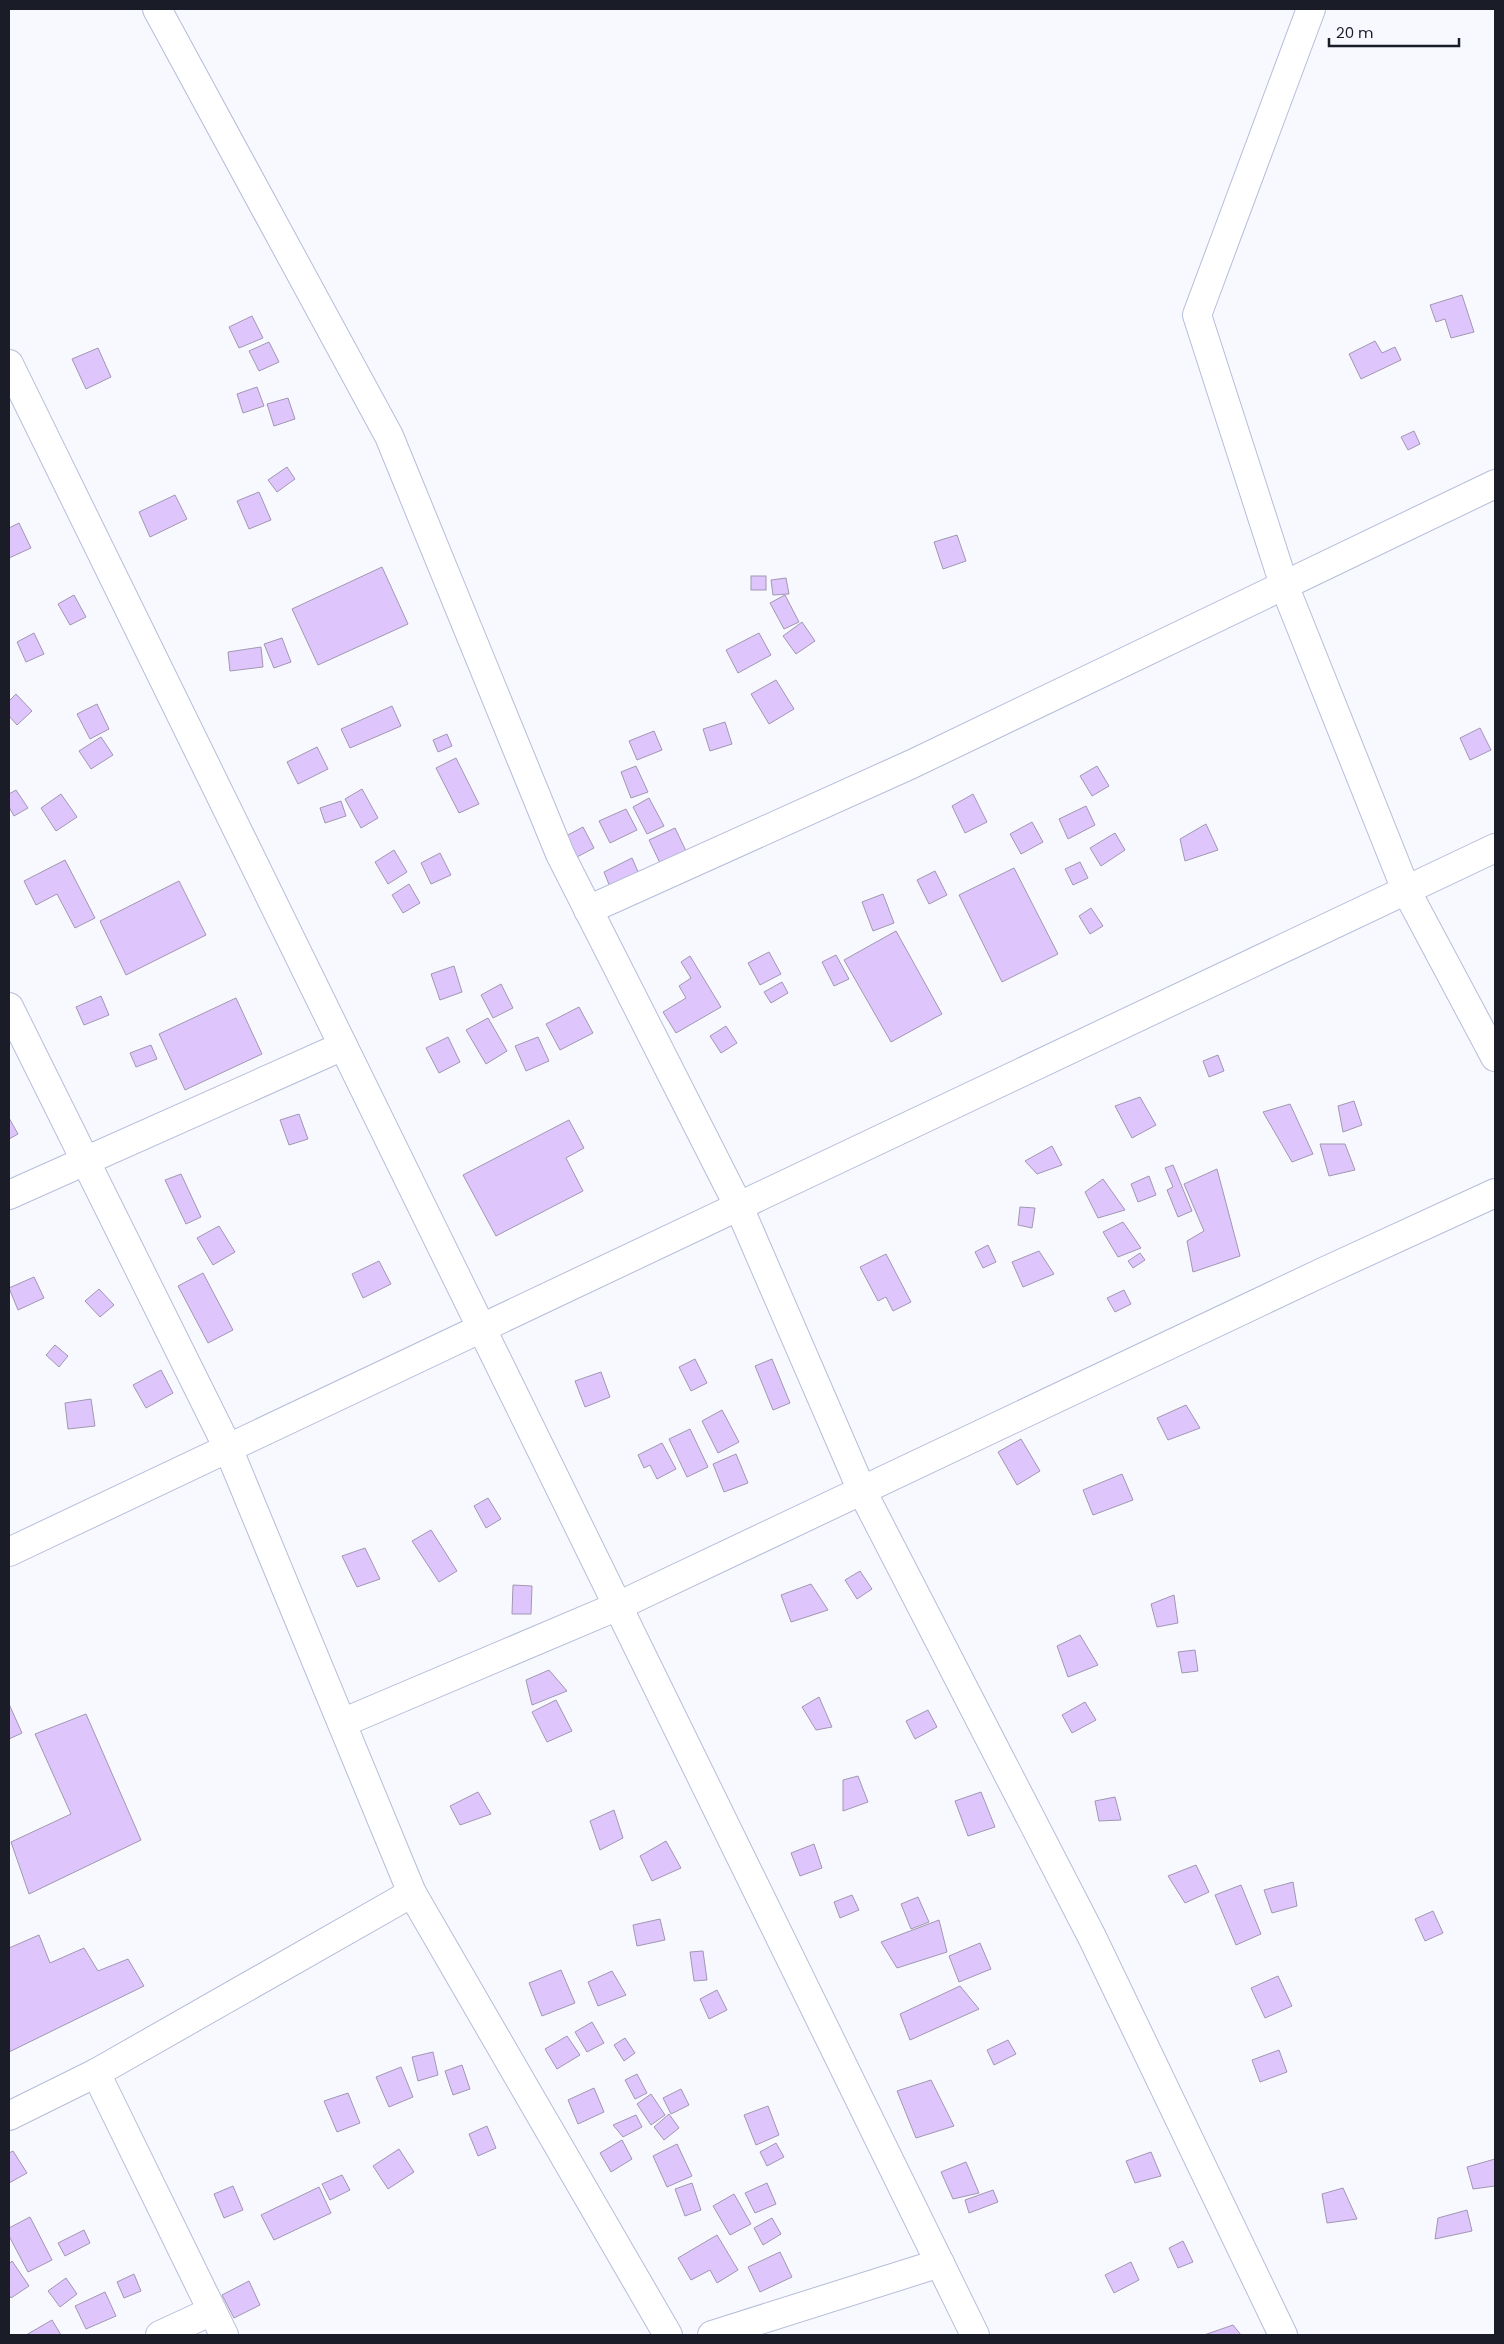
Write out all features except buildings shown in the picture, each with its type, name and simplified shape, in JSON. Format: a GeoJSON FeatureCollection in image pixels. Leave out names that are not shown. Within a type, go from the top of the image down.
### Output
{"type":"FeatureCollection","features":[{"type":"Feature","properties":{"kind":"street"},"geometry":{"type":"LineString","coordinates":[[157,9],[389,436],[560,854],[739,1207],[862,1491],[1092,1937],[1283,2335]]}},
{"type":"Feature","properties":{"kind":"street"},"geometry":{"type":"LineString","coordinates":[[1311,9],[1197,315],[1284,585],[1406,890],[1495,1057]]}},
{"type":"Feature","properties":{"kind":"street"},"geometry":{"type":"LineString","coordinates":[[9,364],[975,2335]]}},
{"type":"Feature","properties":{"kind":"street"},"geometry":{"type":"LineString","coordinates":[[588,910],[912,764],[1495,484]]}},
{"type":"Feature","properties":{"kind":"street"},"geometry":{"type":"LineString","coordinates":[[9,1552],[1495,848]]}},
{"type":"Feature","properties":{"kind":"street"},"geometry":{"type":"LineString","coordinates":[[9,1007],[228,1448],[412,1893],[668,2335]]}},
{"type":"Feature","properties":{"kind":"street"},"geometry":{"type":"LineString","coordinates":[[9,1195],[343,1046]]}},
{"type":"Feature","properties":{"kind":"street"},"geometry":{"type":"LineString","coordinates":[[342,1723],[618,1606],[1323,1272],[1495,1193]]}},
{"type":"Feature","properties":{"kind":"street"},"geometry":{"type":"LineString","coordinates":[[9,2116],[96,2073],[412,1893]]}},
{"type":"Feature","properties":{"kind":"street"},"geometry":{"type":"LineString","coordinates":[[96,2073],[218,2323],[160,2335]]}},
{"type":"Feature","properties":{"kind":"street"},"geometry":{"type":"LineString","coordinates":[[712,2335],[940,2263]]}}]}
